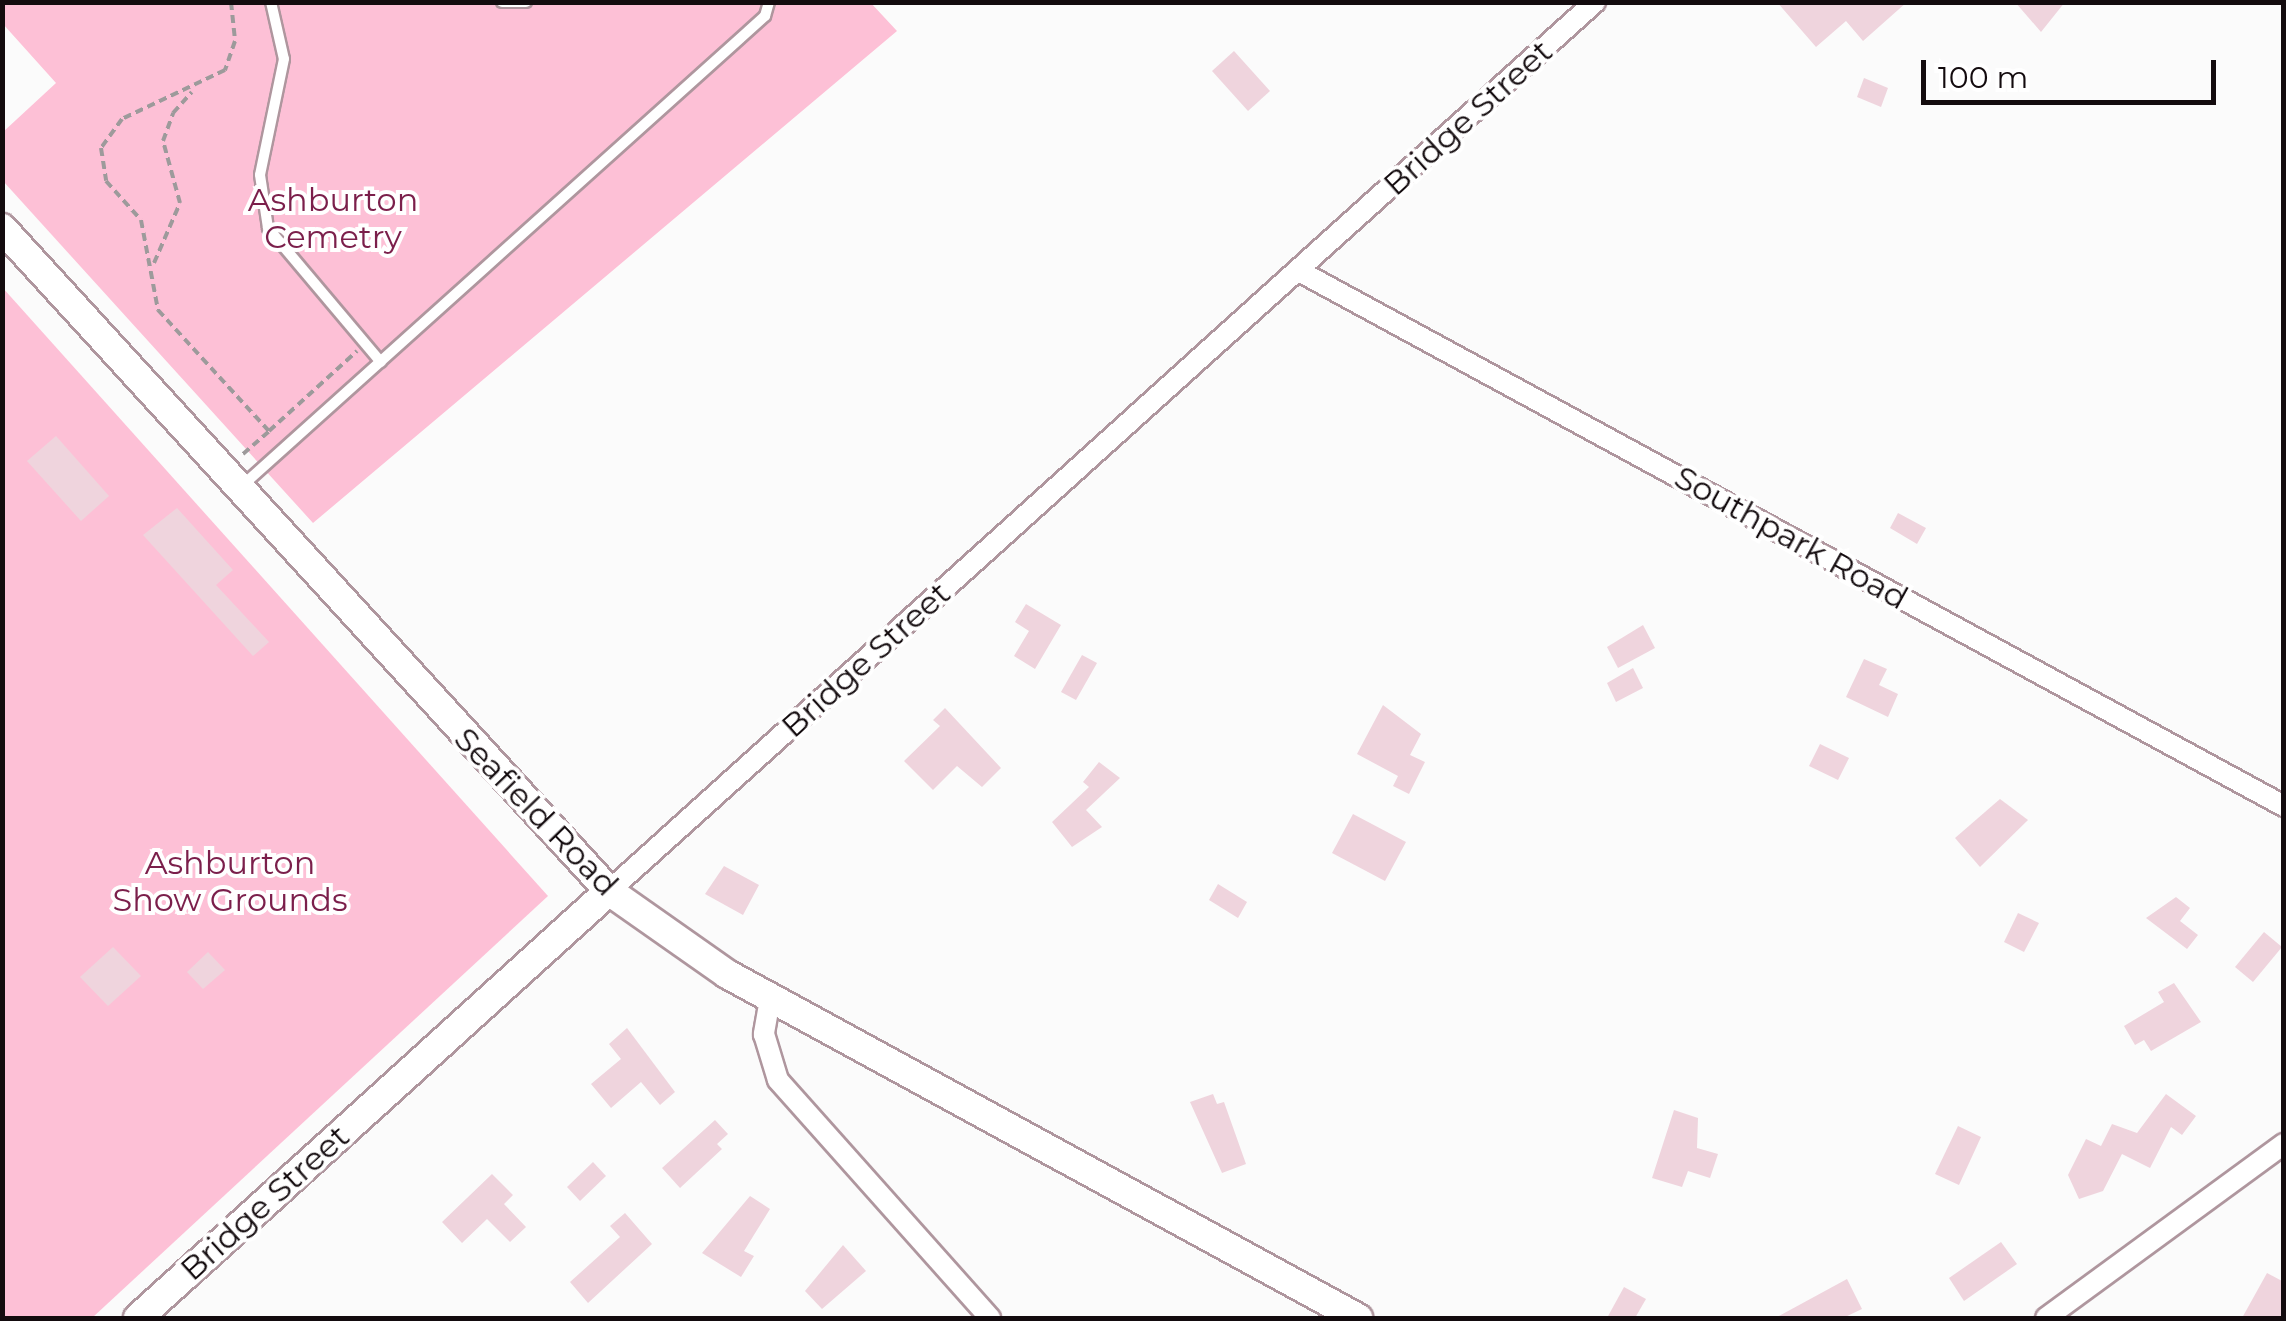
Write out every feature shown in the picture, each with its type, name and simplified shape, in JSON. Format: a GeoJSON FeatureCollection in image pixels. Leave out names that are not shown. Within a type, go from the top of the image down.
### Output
{"type":"FeatureCollection","features":[{"type":"Feature","properties":{"kind":"street","name":"Bridge Street"},"geometry":{"type":"LineString","coordinates":[[138,1318],[1595,2]]}},
{"type":"Feature","properties":{"kind":"street","name":"Seafield Road"},"geometry":{"type":"LineString","coordinates":[[2,228],[610,891],[770,999],[1358,1318]]}},
{"type":"Feature","properties":{"kind":"street","name":"Southpark Road"},"geometry":{"type":"LineString","coordinates":[[1298,271],[2284,806]]}},
{"type":"Feature","properties":{"kind":"street"},"geometry":{"type":"LineString","coordinates":[[770,999],[764,1034],[778,1080],[990,1318]]}},
{"type":"Feature","properties":{"kind":"street"},"geometry":{"type":"LineString","coordinates":[[2046,1318],[2284,1144]]}},
{"type":"Feature","properties":{"kind":"lane"},"geometry":{"type":"LineString","coordinates":[[271,2],[284,59],[260,175],[268,228],[381,362]]}},
{"type":"Feature","properties":{"kind":"lane"},"geometry":{"type":"LineString","coordinates":[[502,2],[526,2]]}},
{"type":"Feature","properties":{"kind":"lane"},"geometry":{"type":"LineString","coordinates":[[231,480],[381,362],[765,16],[770,2]]}},
{"type":"Feature","properties":{"kind":"path"},"geometry":{"type":"LineString","coordinates":[[154,263],[180,203],[163,141],[172,113],[229,62],[231,2]]}},
{"type":"Feature","properties":{"kind":"path"},"geometry":{"type":"LineString","coordinates":[[192,92],[133,110],[101,148],[106,181],[141,220],[154,263],[158,310],[269,431]]}},
{"type":"Feature","properties":{"kind":"path"},"geometry":{"type":"LineString","coordinates":[[231,480],[269,431],[365,344]]}},
{"type":"Feature","properties":{"kind":"green space","name":"Ashburton Cemetry"},"geometry":{"type":"Polygon","coordinates":[[[870,2],[897,31],[313,523],[3,181],[3,132],[56,83],[3,24],[3,3],[870,2]]]}},
{"type":"Feature","properties":{"kind":"green space","name":"Ashburton Show Grounds"},"geometry":{"type":"Polygon","coordinates":[[[2,287],[548,896],[92,1318],[3,1318],[2,287]]]}},
{"type":"Feature","properties":{"kind":"building"},"geometry":{"type":"Polygon","coordinates":[[[1777,2],[1907,2],[1863,41],[1846,21],[1816,47],[1777,2]]]}},
{"type":"Feature","properties":{"kind":"building"},"geometry":{"type":"Polygon","coordinates":[[[2015,2],[2065,2],[2041,32],[2015,2]]]}},
{"type":"Feature","properties":{"kind":"building"},"geometry":{"type":"Polygon","coordinates":[[[1234,51],[1270,91],[1248,111],[1212,71],[1234,51]]]}},
{"type":"Feature","properties":{"kind":"building"},"geometry":{"type":"Polygon","coordinates":[[[1864,78],[1888,88],[1881,107],[1857,97],[1864,78]]]}},
{"type":"Feature","properties":{"kind":"building"},"geometry":{"type":"Polygon","coordinates":[[[56,436],[109,496],[81,521],[27,461],[56,436]]]}},
{"type":"Feature","properties":{"kind":"building"},"geometry":{"type":"Polygon","coordinates":[[[177,508],[233,570],[216,585],[269,642],[253,656],[143,535],[177,508]]]}},
{"type":"Feature","properties":{"kind":"building"},"geometry":{"type":"Polygon","coordinates":[[[1898,513],[1926,528],[1917,544],[1890,528],[1898,513]]]}},
{"type":"Feature","properties":{"kind":"building"},"geometry":{"type":"Polygon","coordinates":[[[1026,604],[1061,625],[1035,669],[1014,656],[1029,631],[1015,622],[1026,604]]]}},
{"type":"Feature","properties":{"kind":"building"},"geometry":{"type":"Polygon","coordinates":[[[1643,625],[1655,648],[1618,668],[1607,647],[1643,625]]]}},
{"type":"Feature","properties":{"kind":"building"},"geometry":{"type":"Polygon","coordinates":[[[1082,655],[1097,663],[1076,700],[1061,692],[1082,655]]]}},
{"type":"Feature","properties":{"kind":"building"},"geometry":{"type":"Polygon","coordinates":[[[1864,659],[1887,669],[1879,685],[1898,694],[1888,717],[1846,697],[1864,659]]]}},
{"type":"Feature","properties":{"kind":"building"},"geometry":{"type":"Polygon","coordinates":[[[1633,668],[1643,688],[1616,702],[1607,683],[1633,668]]]}},
{"type":"Feature","properties":{"kind":"building"},"geometry":{"type":"Polygon","coordinates":[[[1383,705],[1421,734],[1410,755],[1425,762],[1409,794],[1393,786],[1398,776],[1357,754],[1383,705]]]}},
{"type":"Feature","properties":{"kind":"building"},"geometry":{"type":"Polygon","coordinates":[[[945,708],[1001,768],[982,787],[957,766],[933,790],[904,761],[940,726],[933,720],[945,708]]]}},
{"type":"Feature","properties":{"kind":"building"},"geometry":{"type":"Polygon","coordinates":[[[1820,744],[1849,758],[1838,780],[1809,766],[1820,744]]]}},
{"type":"Feature","properties":{"kind":"building"},"geometry":{"type":"Polygon","coordinates":[[[1099,762],[1120,778],[1086,810],[1102,827],[1072,847],[1052,822],[1089,787],[1083,782],[1099,762]]]}},
{"type":"Feature","properties":{"kind":"building"},"geometry":{"type":"Polygon","coordinates":[[[2000,799],[2028,820],[1980,867],[1955,838],[2000,799]]]}},
{"type":"Feature","properties":{"kind":"building"},"geometry":{"type":"Polygon","coordinates":[[[1353,814],[1406,842],[1385,881],[1332,853],[1353,814]]]}},
{"type":"Feature","properties":{"kind":"building"},"geometry":{"type":"Polygon","coordinates":[[[724,866],[759,885],[743,915],[705,894],[724,866]]]}},
{"type":"Feature","properties":{"kind":"building"},"geometry":{"type":"Polygon","coordinates":[[[1218,884],[1247,902],[1238,918],[1209,900],[1218,884]]]}},
{"type":"Feature","properties":{"kind":"building"},"geometry":{"type":"Polygon","coordinates":[[[2176,897],[2190,908],[2180,921],[2198,935],[2187,949],[2146,918],[2176,897]]]}},
{"type":"Feature","properties":{"kind":"building"},"geometry":{"type":"Polygon","coordinates":[[[2018,913],[2039,923],[2024,952],[2004,942],[2018,913]]]}},
{"type":"Feature","properties":{"kind":"building"},"geometry":{"type":"Polygon","coordinates":[[[2264,932],[2282,947],[2253,982],[2235,967],[2264,932]]]}},
{"type":"Feature","properties":{"kind":"building"},"geometry":{"type":"Polygon","coordinates":[[[113,947],[141,976],[108,1006],[80,977],[113,947]]]}},
{"type":"Feature","properties":{"kind":"building"},"geometry":{"type":"Polygon","coordinates":[[[208,952],[225,970],[203,989],[187,972],[208,952]]]}},
{"type":"Feature","properties":{"kind":"building"},"geometry":{"type":"Polygon","coordinates":[[[2174,983],[2201,1022],[2151,1051],[2144,1040],[2135,1045],[2124,1026],[2164,1002],[2158,992],[2174,983]]]}},
{"type":"Feature","properties":{"kind":"building"},"geometry":{"type":"Polygon","coordinates":[[[627,1028],[675,1092],[660,1105],[641,1082],[611,1108],[591,1084],[621,1059],[609,1044],[627,1028]]]}},
{"type":"Feature","properties":{"kind":"building"},"geometry":{"type":"Polygon","coordinates":[[[1213,1094],[1217,1104],[1224,1102],[1246,1164],[1222,1173],[1190,1102],[1213,1094]]]}},
{"type":"Feature","properties":{"kind":"building"},"geometry":{"type":"Polygon","coordinates":[[[2166,1094],[2196,1116],[2182,1135],[2171,1127],[2150,1168],[2122,1154],[2103,1191],[2079,1199],[2068,1175],[2086,1139],[2101,1146],[2112,1124],[2137,1133],[2166,1094]]]}},
{"type":"Feature","properties":{"kind":"building"},"geometry":{"type":"Polygon","coordinates":[[[1674,1110],[1698,1118],[1697,1148],[1718,1154],[1710,1178],[1688,1171],[1682,1187],[1652,1178],[1674,1110]]]}},
{"type":"Feature","properties":{"kind":"building"},"geometry":{"type":"Polygon","coordinates":[[[715,1120],[728,1134],[717,1144],[722,1149],[680,1188],[662,1168],[715,1120]]]}},
{"type":"Feature","properties":{"kind":"building"},"geometry":{"type":"Polygon","coordinates":[[[1958,1126],[1981,1137],[1959,1185],[1935,1174],[1958,1126]]]}},
{"type":"Feature","properties":{"kind":"building"},"geometry":{"type":"Polygon","coordinates":[[[593,1162],[606,1176],[580,1201],[567,1187],[593,1162]]]}},
{"type":"Feature","properties":{"kind":"building"},"geometry":{"type":"Polygon","coordinates":[[[492,1174],[513,1195],[504,1204],[526,1227],[510,1242],[487,1219],[462,1243],[442,1222],[492,1174]]]}},
{"type":"Feature","properties":{"kind":"building"},"geometry":{"type":"Polygon","coordinates":[[[750,1196],[770,1209],[744,1251],[754,1256],[741,1277],[702,1253],[750,1196]]]}},
{"type":"Feature","properties":{"kind":"building"},"geometry":{"type":"Polygon","coordinates":[[[625,1213],[652,1244],[588,1303],[570,1282],[620,1237],[610,1226],[625,1213]]]}},
{"type":"Feature","properties":{"kind":"building"},"geometry":{"type":"Polygon","coordinates":[[[2001,1242],[2017,1264],[1964,1301],[1949,1278],[2001,1242]]]}},
{"type":"Feature","properties":{"kind":"building"},"geometry":{"type":"Polygon","coordinates":[[[843,1245],[866,1271],[822,1309],[805,1291],[843,1245]]]}},
{"type":"Feature","properties":{"kind":"building"},"geometry":{"type":"Polygon","coordinates":[[[2267,1273],[2284,1282],[2284,1318],[2242,1318],[2267,1273]]]}},
{"type":"Feature","properties":{"kind":"building"},"geometry":{"type":"Polygon","coordinates":[[[1847,1279],[1862,1309],[1843,1318],[1775,1318],[1847,1279]]]}},
{"type":"Feature","properties":{"kind":"building"},"geometry":{"type":"Polygon","coordinates":[[[1624,1287],[1646,1299],[1635,1318],[1607,1318],[1624,1287]]]}}]}
